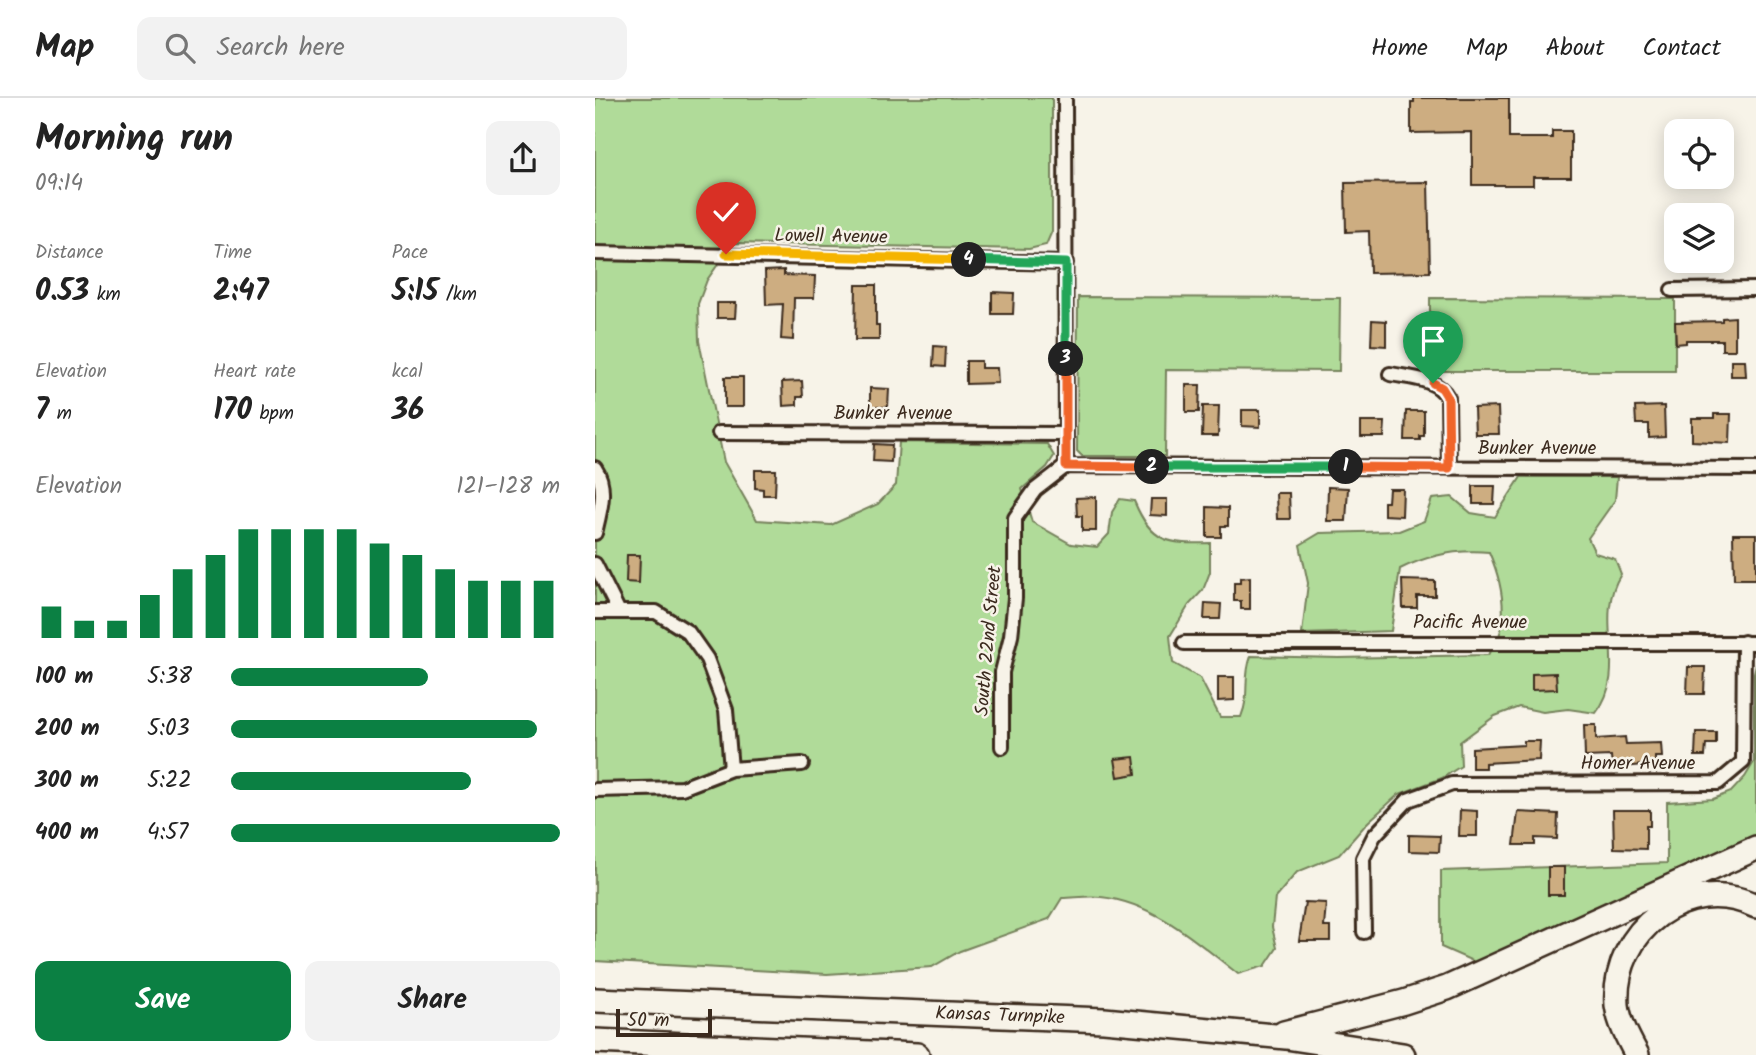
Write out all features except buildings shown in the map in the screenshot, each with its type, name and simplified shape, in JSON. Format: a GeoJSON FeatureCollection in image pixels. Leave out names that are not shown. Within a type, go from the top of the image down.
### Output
{"type":"FeatureCollection","features":[{"type":"Feature","properties":{"kind":"highway"},"geometry":{"type":"LineString","coordinates":[[1272,1036],[1404,1002],[1447,988],[1756,848]]}},
{"type":"Feature","properties":{"kind":"highway"},"geometry":{"type":"LineString","coordinates":[[1637,1055],[1625,1033],[1617,1007],[1618,982],[1625,959],[1646,925],[1663,909],[1703,897],[1721,895],[1742,899],[1756,906]]}},
{"type":"Feature","properties":{"kind":"highway","name":"Kansas Turnpike"},"geometry":{"type":"LineString","coordinates":[[595,999],[1104,1020],[1272,1036],[1403,1055]]}},
{"type":"Feature","properties":{"kind":"highway"},"geometry":{"type":"LineString","coordinates":[[595,1041],[917,1055]]}},
{"type":"Feature","properties":{"kind":"street"},"geometry":{"type":"LineString","coordinates":[[1065,98],[1066,466]]}},
{"type":"Feature","properties":{"kind":"street","name":"Lowell Avenue"},"geometry":{"type":"LineString","coordinates":[[595,253],[1066,263]]}},
{"type":"Feature","properties":{"kind":"street"},"geometry":{"type":"LineString","coordinates":[[1672,290],[1756,289]]}},
{"type":"Feature","properties":{"kind":"street"},"geometry":{"type":"LineString","coordinates":[[1390,374],[1433,383],[1442,388],[1448,398],[1449,468]]}},
{"type":"Feature","properties":{"kind":"street","name":"Bunker Avenue"},"geometry":{"type":"LineString","coordinates":[[719,433],[1066,434]]}},
{"type":"Feature","properties":{"kind":"street","name":"Bunker Avenue"},"geometry":{"type":"LineString","coordinates":[[1066,466],[1756,469]]}},
{"type":"Feature","properties":{"kind":"street","name":"South 22nd Street"},"geometry":{"type":"LineString","coordinates":[[1002,747],[1002,672],[1011,636],[1015,598],[1015,518],[1035,490],[1066,466]]}},
{"type":"Feature","properties":{"kind":"street"},"geometry":{"type":"LineString","coordinates":[[595,468],[602,478],[601,508],[595,533]]}},
{"type":"Feature","properties":{"kind":"street"},"geometry":{"type":"LineString","coordinates":[[595,564],[619,612]]}},
{"type":"Feature","properties":{"kind":"street"},"geometry":{"type":"LineString","coordinates":[[595,612],[656,612],[688,632],[707,659],[726,710],[731,769]]}},
{"type":"Feature","properties":{"kind":"street","name":"Pacific Avenue"},"geometry":{"type":"LineString","coordinates":[[1184,643],[1750,642]]}},
{"type":"Feature","properties":{"kind":"street","name":"Homer Avenue"},"geometry":{"type":"LineString","coordinates":[[1364,932],[1363,858],[1374,836],[1408,800],[1452,785],[1718,783],[1743,762],[1750,642]]}},
{"type":"Feature","properties":{"kind":"street"},"geometry":{"type":"LineString","coordinates":[[595,790],[682,788],[731,769],[802,764]]}},
{"type":"Feature","properties":{"kind":"green space"},"geometry":{"type":"Polygon","coordinates":[[[595,98],[1052,98],[1052,231],[1046,245],[1029,249],[733,243],[707,280],[698,304],[699,341],[724,462],[757,520],[831,525],[878,504],[896,485],[899,442],[1047,444],[1054,456],[1047,467],[1022,489],[1032,522],[1071,544],[1097,547],[1109,534],[1112,512],[1120,499],[1134,501],[1148,526],[1163,538],[1183,543],[1210,543],[1210,572],[1203,590],[1189,605],[1170,636],[1173,663],[1200,678],[1220,717],[1241,717],[1246,700],[1251,656],[1339,658],[1488,655],[1500,633],[1502,600],[1499,580],[1489,552],[1466,551],[1421,560],[1400,569],[1391,631],[1302,634],[1308,583],[1300,545],[1320,533],[1399,531],[1424,521],[1432,499],[1452,497],[1471,513],[1495,517],[1521,477],[1617,477],[1615,500],[1588,538],[1595,553],[1615,559],[1621,574],[1613,591],[1610,609],[1610,679],[1606,696],[1596,713],[1568,709],[1543,712],[1519,707],[1495,716],[1460,742],[1461,766],[1442,778],[1399,794],[1368,822],[1339,855],[1297,872],[1275,898],[1272,927],[1277,948],[1265,966],[1238,974],[1191,937],[1157,916],[1121,901],[1091,896],[1062,898],[1049,919],[960,951],[932,967],[827,974],[595,961],[595,98]]]}},
{"type":"Feature","properties":{"kind":"green space"},"geometry":{"type":"Polygon","coordinates":[[[1078,297],[1340,298],[1339,371],[1166,370],[1165,456],[1082,456],[1077,451],[1078,297]]]}},
{"type":"Feature","properties":{"kind":"green space"},"geometry":{"type":"Polygon","coordinates":[[[1430,298],[1675,299],[1675,371],[1430,371],[1430,298]]]}},
{"type":"Feature","properties":{"kind":"green space"},"geometry":{"type":"Polygon","coordinates":[[[1756,664],[1756,837],[1477,963],[1441,947],[1441,871],[1667,863],[1667,802],[1713,799],[1731,792],[1754,762],[1756,664]]]}},
{"type":"Feature","properties":{"kind":"route"},"geometry":{"type":"LineString","coordinates":[[726,254],[1066,263],[1066,466],[1449,468],[1448,398],[1442,388],[1433,383]]}}]}
